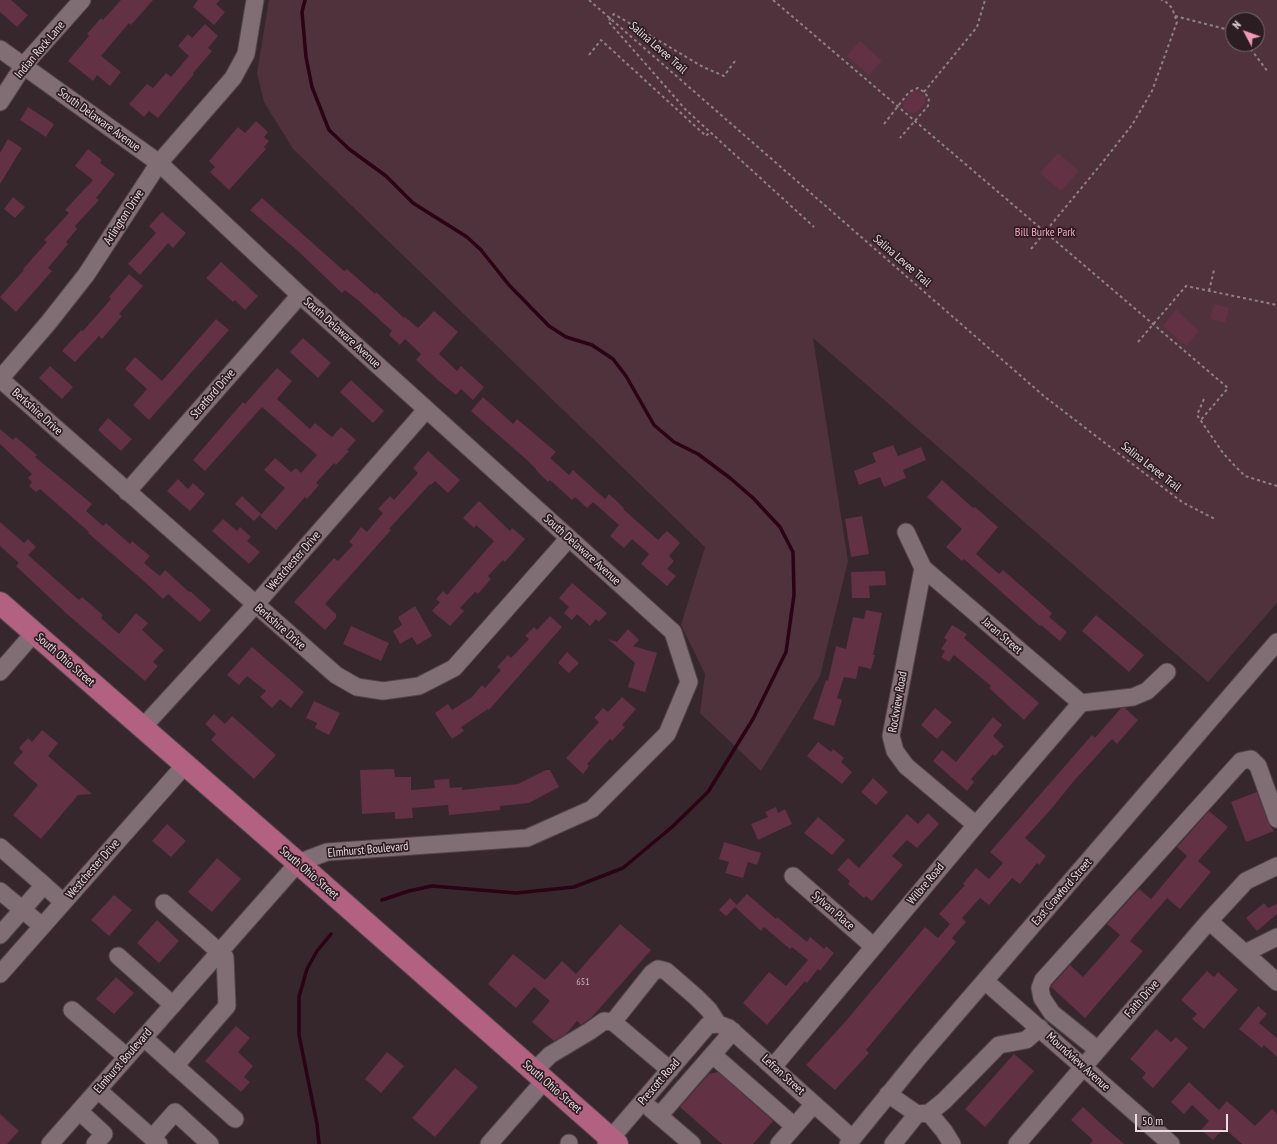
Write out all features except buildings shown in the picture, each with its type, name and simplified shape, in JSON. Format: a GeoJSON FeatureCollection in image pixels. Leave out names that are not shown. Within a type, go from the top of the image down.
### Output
{"type":"FeatureCollection","features":[{"type":"Feature","properties":{"kind":"main road","name":"South Ohio Street"},"geometry":{"type":"LineString","coordinates":[[0,603],[298,863],[539,1076],[611,1142]]}},
{"type":"Feature","properties":{"kind":"street","name":"Indian Rock Lane"},"geometry":{"type":"LineString","coordinates":[[0,102],[24,65],[82,0]]}},
{"type":"Feature","properties":{"kind":"street","name":"Arlington Drive"},"geometry":{"type":"LineString","coordinates":[[0,379],[49,322],[86,275],[159,164],[233,78],[246,54],[255,0]]}},
{"type":"Feature","properties":{"kind":"street","name":"South Delaware Avenue"},"geometry":{"type":"LineString","coordinates":[[0,49],[159,164],[426,410],[673,632]]}},
{"type":"Feature","properties":{"kind":"street","name":"Stratford Drive"},"geometry":{"type":"LineString","coordinates":[[127,492],[300,295]]}},
{"type":"Feature","properties":{"kind":"street","name":"Berkshire Drive"},"geometry":{"type":"LineString","coordinates":[[0,379],[336,675],[357,687],[383,691],[419,686],[454,668],[569,538]]}},
{"type":"Feature","properties":{"kind":"street","name":"Westchester Drive"},"geometry":{"type":"LineString","coordinates":[[143,727],[255,605],[426,410]]}},
{"type":"Feature","properties":{"kind":"street"},"geometry":{"type":"LineString","coordinates":[[906,532],[923,568]]}},
{"type":"Feature","properties":{"kind":"street","name":"Jaran Street"},"geometry":{"type":"LineString","coordinates":[[923,568],[1082,704]]}},
{"type":"Feature","properties":{"kind":"street","name":"Rockview Road"},"geometry":{"type":"LineString","coordinates":[[923,568],[892,736],[895,751],[906,766],[976,825]]}},
{"type":"Feature","properties":{"kind":"street","name":"Elmhurst Boulevard"},"geometry":{"type":"LineString","coordinates":[[50,1144],[298,863],[327,852],[527,838],[592,809],[667,734],[689,682],[673,632]]}},
{"type":"Feature","properties":{"kind":"street"},"geometry":{"type":"LineString","coordinates":[[0,672],[34,633]]}},
{"type":"Feature","properties":{"kind":"street","name":"East Crawford Street"},"geometry":{"type":"LineString","coordinates":[[850,1141],[888,1094],[1277,642]]}},
{"type":"Feature","properties":{"kind":"street"},"geometry":{"type":"LineString","coordinates":[[1082,704],[1134,697],[1147,690],[1167,672]]}},
{"type":"Feature","properties":{"kind":"street","name":"Wilbre Road"},"geometry":{"type":"LineString","coordinates":[[773,1066],[976,825],[1082,704]]}},
{"type":"Feature","properties":{"kind":"street"},"geometry":{"type":"LineString","coordinates":[[1098,1050],[1052,1013],[1042,998],[1040,988],[1043,980],[1241,761],[1251,759],[1258,766],[1277,819]]}},
{"type":"Feature","properties":{"kind":"street","name":"Westchester Drive"},"geometry":{"type":"LineString","coordinates":[[0,974],[185,765]]}},
{"type":"Feature","properties":{"kind":"street"},"geometry":{"type":"LineString","coordinates":[[0,847],[63,902]]}},
{"type":"Feature","properties":{"kind":"street","name":"Faith Drive"},"geometry":{"type":"LineString","coordinates":[[1018,1144],[1209,921],[1246,881],[1277,866]]}},
{"type":"Feature","properties":{"kind":"street","name":"Sylvan Place"},"geometry":{"type":"LineString","coordinates":[[793,876],[873,946]]}},
{"type":"Feature","properties":{"kind":"street"},"geometry":{"type":"LineString","coordinates":[[18,953],[0,936],[44,886]]}},
{"type":"Feature","properties":{"kind":"street"},"geometry":{"type":"LineString","coordinates":[[0,891],[42,926]]}},
{"type":"Feature","properties":{"kind":"street"},"geometry":{"type":"LineString","coordinates":[[164,903],[225,957],[227,1006],[175,1066]]}},
{"type":"Feature","properties":{"kind":"street"},"geometry":{"type":"LineString","coordinates":[[1209,921],[1277,982]]}},
{"type":"Feature","properties":{"kind":"street"},"geometry":{"type":"LineString","coordinates":[[1245,954],[1277,937]]}},
{"type":"Feature","properties":{"kind":"street"},"geometry":{"type":"LineString","coordinates":[[118,956],[173,1005]]}},
{"type":"Feature","properties":{"kind":"street"},"geometry":{"type":"LineString","coordinates":[[613,1022],[652,973],[658,969],[666,971],[709,1010],[713,1025]]}},
{"type":"Feature","properties":{"kind":"street","name":"Moundview Avenue"},"geometry":{"type":"LineString","coordinates":[[985,981],[1171,1144]]}},
{"type":"Feature","properties":{"kind":"street"},"geometry":{"type":"LineString","coordinates":[[72,1010],[127,1057]]}},
{"type":"Feature","properties":{"kind":"street"},"geometry":{"type":"LineString","coordinates":[[489,1144],[539,1076],[550,1055],[604,1021],[613,1022],[670,1070]]}},
{"type":"Feature","properties":{"kind":"street","name":"Lefran Street"},"geometry":{"type":"LineString","coordinates":[[713,1025],[730,1028],[814,1104],[850,1141]]}},
{"type":"Feature","properties":{"kind":"street","name":"Prescott Road"},"geometry":{"type":"LineString","coordinates":[[611,1142],[642,1102],[713,1025]]}},
{"type":"Feature","properties":{"kind":"street"},"geometry":{"type":"LineString","coordinates":[[893,1144],[923,1114],[944,1101],[999,1045],[1026,1040],[1040,1028]]}},
{"type":"Feature","properties":{"kind":"street"},"geometry":{"type":"LineString","coordinates":[[659,1116],[733,1031]]}},
{"type":"Feature","properties":{"kind":"street"},"geometry":{"type":"LineString","coordinates":[[144,1038],[235,1119]]}},
{"type":"Feature","properties":{"kind":"street"},"geometry":{"type":"LineString","coordinates":[[713,1055],[794,1126]]}},
{"type":"Feature","properties":{"kind":"street"},"geometry":{"type":"LineString","coordinates":[[98,1090],[155,1141],[176,1112],[210,1144]]}},
{"type":"Feature","properties":{"kind":"street"},"geometry":{"type":"LineString","coordinates":[[888,1094],[923,1114],[944,1131],[952,1144]]}},
{"type":"Feature","properties":{"kind":"street"},"geometry":{"type":"LineString","coordinates":[[642,1102],[692,1144]]}},
{"type":"Feature","properties":{"kind":"street"},"geometry":{"type":"LineString","coordinates":[[779,1144],[814,1104]]}},
{"type":"Feature","properties":{"kind":"street"},"geometry":{"type":"LineString","coordinates":[[80,1111],[104,1134],[95,1144]]}},
{"type":"Feature","properties":{"kind":"path","name":"Salina Levee Trail"},"geometry":{"type":"LineString","coordinates":[[590,0],[1045,397],[1182,502],[1215,519]]}},
{"type":"Feature","properties":{"kind":"path"},"geometry":{"type":"LineString","coordinates":[[773,0],[916,120],[1228,388],[1200,421]]}},
{"type":"Feature","properties":{"kind":"path"},"geometry":{"type":"LineString","coordinates":[[924,92],[977,27],[985,0]]}},
{"type":"Feature","properties":{"kind":"path"},"geometry":{"type":"LineString","coordinates":[[1032,249],[1132,125],[1152,91],[1177,22],[1172,8],[1165,1],[1161,0]]}},
{"type":"Feature","properties":{"kind":"path"},"geometry":{"type":"LineString","coordinates":[[735,61],[724,76],[703,67],[614,14],[608,21],[686,110],[814,227]]}},
{"type":"Feature","properties":{"kind":"path"},"geometry":{"type":"LineString","coordinates":[[1175,16],[1225,28]]}},
{"type":"Feature","properties":{"kind":"path"},"geometry":{"type":"LineString","coordinates":[[589,55],[601,40],[706,136],[710,132]]}},
{"type":"Feature","properties":{"kind":"path"},"geometry":{"type":"LineString","coordinates":[[1253,52],[1268,72]]}},
{"type":"Feature","properties":{"kind":"path"},"geometry":{"type":"LineString","coordinates":[[884,124],[909,92],[918,88],[924,92],[929,98],[928,106],[900,138]]}},
{"type":"Feature","properties":{"kind":"path"},"geometry":{"type":"LineString","coordinates":[[1209,291],[1214,270]]}},
{"type":"Feature","properties":{"kind":"path"},"geometry":{"type":"LineString","coordinates":[[1138,342],[1186,286],[1277,305]]}},
{"type":"Feature","properties":{"kind":"path"},"geometry":{"type":"LineString","coordinates":[[1204,399],[1197,415],[1223,453],[1246,476],[1277,486]]}},
{"type":"Feature","properties":{"kind":"green space","name":"Bill Burke Park"},"geometry":{"type":"Polygon","coordinates":[[[269,0],[1277,0],[1277,603],[1208,682],[813,338],[848,561],[820,676],[761,771],[700,713],[705,674],[681,625],[705,547],[293,149],[264,102],[257,73],[269,0]]]}},
{"type":"Feature","properties":{"kind":"waterway"},"geometry":{"type":"LineString","coordinates":[[305,0],[302,12],[306,57],[312,87],[329,130],[349,149],[386,176],[413,203],[467,237],[481,250],[509,285],[549,326],[566,337],[592,345],[613,359],[626,376],[654,425],[674,442],[698,454],[730,478],[753,498],[780,527],[793,552],[794,595],[786,652],[753,719],[708,792],[672,827],[623,868],[574,887],[516,893],[432,886],[409,891],[382,900]]}},
{"type":"Feature","properties":{"kind":"waterway"},"geometry":{"type":"LineString","coordinates":[[319,1144],[317,1124],[299,1035],[299,997],[307,969],[317,951],[331,934]]}}]}
